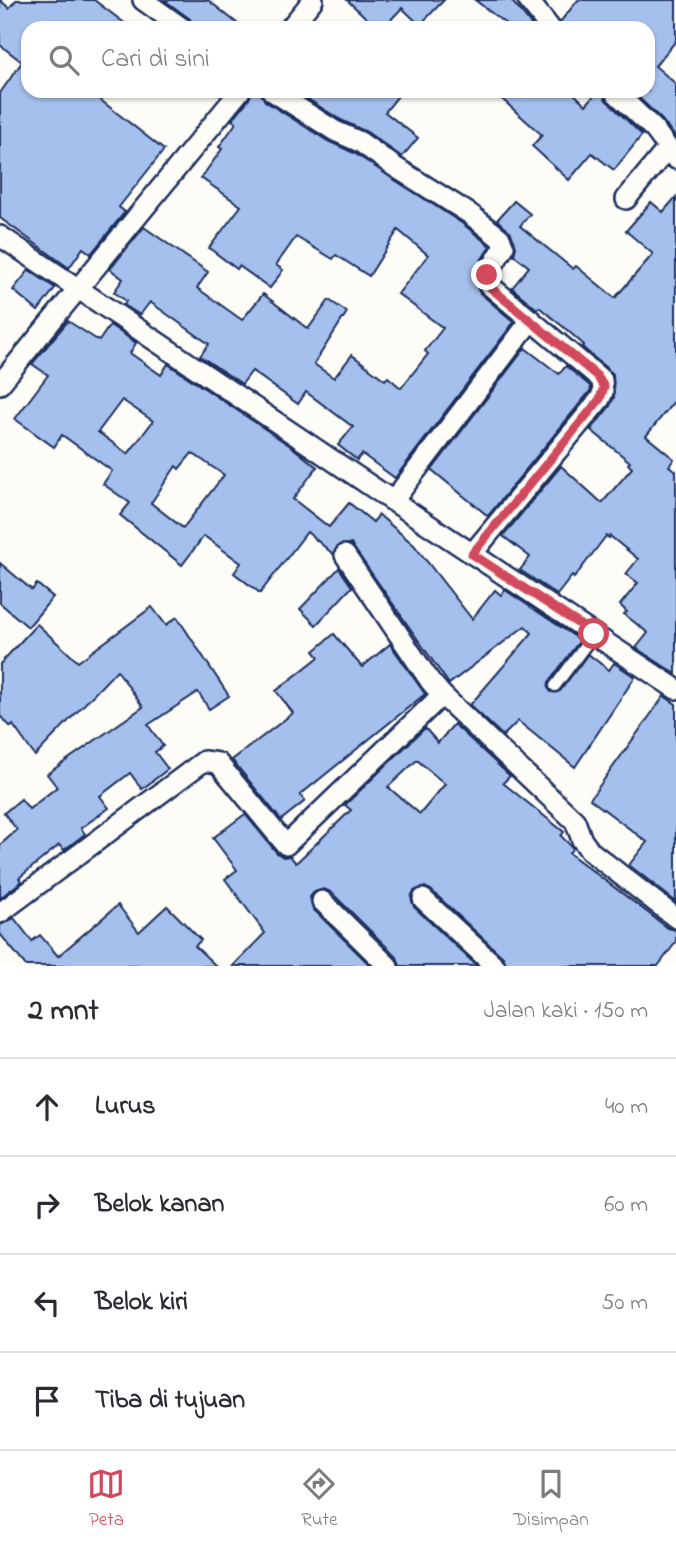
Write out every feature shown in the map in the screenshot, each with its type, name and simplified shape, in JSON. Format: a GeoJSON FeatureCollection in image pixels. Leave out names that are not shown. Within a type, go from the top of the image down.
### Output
{"type":"FeatureCollection","features":[{"type":"Feature","properties":{"kind":"street"},"geometry":{"type":"LineString","coordinates":[[143,0],[172,21]]}},
{"type":"Feature","properties":{"kind":"street"},"geometry":{"type":"LineString","coordinates":[[296,21],[313,0]]}},
{"type":"Feature","properties":{"kind":"street"},"geometry":{"type":"LineString","coordinates":[[528,0],[544,21]]}},
{"type":"Feature","properties":{"kind":"street"},"geometry":{"type":"LineString","coordinates":[[0,384],[234,98]]}},
{"type":"Feature","properties":{"kind":"street"},"geometry":{"type":"LineString","coordinates":[[283,98],[335,131],[360,142],[394,167],[470,214],[500,238],[504,247],[487,275],[488,284],[602,380],[603,392],[472,554]]}},
{"type":"Feature","properties":{"kind":"street"},"geometry":{"type":"LineString","coordinates":[[621,98],[654,129],[672,153],[626,199]]}},
{"type":"Feature","properties":{"kind":"street"},"geometry":{"type":"LineString","coordinates":[[0,236],[676,689]]}},
{"type":"Feature","properties":{"kind":"street"},"geometry":{"type":"LineString","coordinates":[[393,501],[531,320]]}},
{"type":"Feature","properties":{"kind":"street"},"geometry":{"type":"LineString","coordinates":[[345,555],[442,695],[575,821],[582,840],[590,851],[676,918]]}},
{"type":"Feature","properties":{"kind":"street"},"geometry":{"type":"LineString","coordinates":[[0,914],[204,761],[218,763],[286,845],[442,695]]}},
{"type":"Feature","properties":{"kind":"street"},"geometry":{"type":"LineString","coordinates":[[423,899],[495,966]]}},
{"type":"Feature","properties":{"kind":"street"},"geometry":{"type":"LineString","coordinates":[[322,901],[388,966]]}},
{"type":"Feature","properties":{"kind":"lane"},"geometry":{"type":"LineString","coordinates":[[555,686],[594,634]]}},
{"type":"Feature","properties":{"kind":"building"},"geometry":{"type":"Polygon","coordinates":[[[0,0],[9,8],[16,0],[94,0],[122,21],[21,21],[21,61],[0,45],[0,0]]]}},
{"type":"Feature","properties":{"kind":"building"},"geometry":{"type":"Polygon","coordinates":[[[164,0],[208,0],[234,21],[191,21],[164,0]]]}},
{"type":"Feature","properties":{"kind":"building"},"geometry":{"type":"Polygon","coordinates":[[[347,0],[444,0],[424,21],[416,21],[402,8],[390,21],[370,21],[347,0]]]}},
{"type":"Feature","properties":{"kind":"building"},"geometry":{"type":"Polygon","coordinates":[[[475,0],[511,0],[528,21],[502,21],[475,0]]]}},
{"type":"Feature","properties":{"kind":"building"},"geometry":{"type":"Polygon","coordinates":[[[578,0],[676,0],[676,41],[655,66],[655,21],[561,21],[578,0]]]}},
{"type":"Feature","properties":{"kind":"building"},"geometry":{"type":"Polygon","coordinates":[[[21,63],[21,98],[98,98],[164,150],[119,207],[125,212],[91,254],[83,248],[69,268],[0,218],[0,93],[21,63]]]}},
{"type":"Feature","properties":{"kind":"building"},"geometry":{"type":"Polygon","coordinates":[[[655,66],[676,84],[676,138],[639,98],[655,98],[655,66]]]}},
{"type":"Feature","properties":{"kind":"building"},"geometry":{"type":"Polygon","coordinates":[[[264,98],[328,141],[354,153],[463,224],[490,246],[476,269],[476,285],[480,293],[514,322],[395,478],[362,454],[357,460],[338,445],[353,427],[306,392],[298,404],[252,371],[242,384],[200,356],[209,344],[150,302],[140,315],[124,305],[126,301],[114,292],[123,279],[110,269],[144,227],[208,272],[197,288],[242,320],[263,294],[308,329],[329,300],[347,312],[314,364],[334,378],[352,355],[385,380],[388,377],[401,388],[428,354],[425,351],[443,328],[398,294],[428,255],[398,230],[369,276],[336,255],[333,259],[296,237],[276,265],[283,270],[270,288],[239,266],[237,269],[209,248],[241,206],[201,178],[222,149],[219,147],[236,123],[232,120],[249,99],[264,98]]]}},
{"type":"Feature","properties":{"kind":"building"},"geometry":{"type":"Polygon","coordinates":[[[306,98],[396,98],[385,112],[418,138],[402,157],[367,132],[341,120],[306,98]]]}},
{"type":"Feature","properties":{"kind":"building"},"geometry":{"type":"Polygon","coordinates":[[[501,98],[578,98],[586,105],[592,98],[605,98],[642,135],[614,170],[592,153],[569,180],[532,146],[542,135],[501,98]]]}},
{"type":"Feature","properties":{"kind":"building"},"geometry":{"type":"Polygon","coordinates":[[[676,197],[676,399],[646,436],[674,459],[669,466],[676,471],[676,674],[636,648],[648,633],[624,614],[627,612],[620,605],[638,583],[626,574],[638,559],[610,536],[606,536],[574,578],[572,576],[557,595],[520,570],[530,557],[503,536],[561,466],[602,503],[632,468],[628,464],[630,462],[591,430],[614,397],[613,374],[567,330],[512,288],[529,267],[514,255],[516,247],[511,233],[497,220],[514,201],[530,214],[520,226],[573,269],[576,266],[615,298],[653,254],[626,231],[651,202],[663,212],[676,197]]]}},
{"type":"Feature","properties":{"kind":"building"},"geometry":{"type":"Polygon","coordinates":[[[29,270],[55,288],[38,311],[13,290],[29,270]]]}},
{"type":"Feature","properties":{"kind":"building"},"geometry":{"type":"Polygon","coordinates":[[[68,321],[99,341],[110,325],[136,343],[130,353],[161,375],[168,364],[292,447],[317,467],[293,499],[329,527],[349,503],[373,522],[379,515],[414,545],[472,619],[495,590],[501,595],[505,590],[580,640],[549,682],[548,688],[551,692],[560,691],[588,654],[609,670],[614,663],[635,677],[575,767],[518,721],[503,736],[470,705],[532,633],[525,626],[449,684],[351,544],[339,545],[333,554],[307,532],[260,593],[234,573],[241,563],[204,536],[182,565],[120,515],[130,503],[103,484],[112,471],[62,435],[54,447],[15,419],[48,375],[32,364],[68,321]],[[122,400],[98,432],[128,454],[153,421],[122,400]],[[192,453],[179,469],[176,466],[151,503],[183,528],[224,475],[192,453]]]}},
{"type":"Feature","properties":{"kind":"building"},"geometry":{"type":"Polygon","coordinates":[[[525,348],[559,374],[566,366],[590,386],[591,390],[488,516],[432,470],[525,348]]]}},
{"type":"Feature","properties":{"kind":"building"},"geometry":{"type":"Polygon","coordinates":[[[0,563],[32,590],[37,584],[53,597],[28,627],[0,603],[0,563]]]}},
{"type":"Feature","properties":{"kind":"building"},"geometry":{"type":"Polygon","coordinates":[[[339,568],[352,587],[316,625],[300,609],[339,568]]]}},
{"type":"Feature","properties":{"kind":"building"},"geometry":{"type":"Polygon","coordinates":[[[152,607],[166,625],[177,617],[229,696],[209,709],[198,692],[148,725],[163,746],[155,752],[168,769],[142,789],[130,773],[100,796],[109,808],[81,828],[85,834],[64,850],[59,845],[19,878],[22,881],[0,898],[0,845],[17,830],[4,813],[21,799],[29,809],[57,787],[47,774],[143,707],[117,670],[35,756],[13,725],[11,727],[0,716],[0,664],[37,624],[78,662],[152,607]]]}},
{"type":"Feature","properties":{"kind":"building"},"geometry":{"type":"Polygon","coordinates":[[[334,634],[362,667],[390,644],[425,694],[300,795],[305,801],[281,820],[232,760],[293,713],[276,691],[319,657],[314,651],[334,634]]]}},
{"type":"Feature","properties":{"kind":"building"},"geometry":{"type":"Polygon","coordinates":[[[664,696],[676,704],[676,902],[629,865],[647,842],[590,799],[664,696]]]}},
{"type":"Feature","properties":{"kind":"building"},"geometry":{"type":"Polygon","coordinates":[[[454,724],[510,776],[503,783],[564,832],[561,836],[573,848],[569,853],[668,928],[676,930],[676,942],[658,966],[507,966],[503,957],[425,887],[414,891],[411,897],[414,907],[477,966],[400,966],[397,957],[331,892],[324,889],[314,892],[310,897],[313,909],[371,966],[233,966],[265,933],[225,879],[237,870],[213,838],[245,814],[277,853],[283,857],[290,856],[296,863],[351,810],[345,805],[425,728],[438,743],[454,724]],[[417,760],[388,787],[420,814],[445,784],[417,760]]]}},
{"type":"Feature","properties":{"kind":"building"},"geometry":{"type":"Polygon","coordinates":[[[118,905],[139,932],[167,906],[201,940],[195,946],[216,966],[26,966],[0,934],[0,925],[14,918],[32,941],[40,935],[58,956],[118,905]]]}},
{"type":"Feature","properties":{"kind":"route"},"geometry":{"type":"LineString","coordinates":[[487,275],[491,288],[602,380],[604,387],[600,399],[472,554],[594,634]]}}]}
